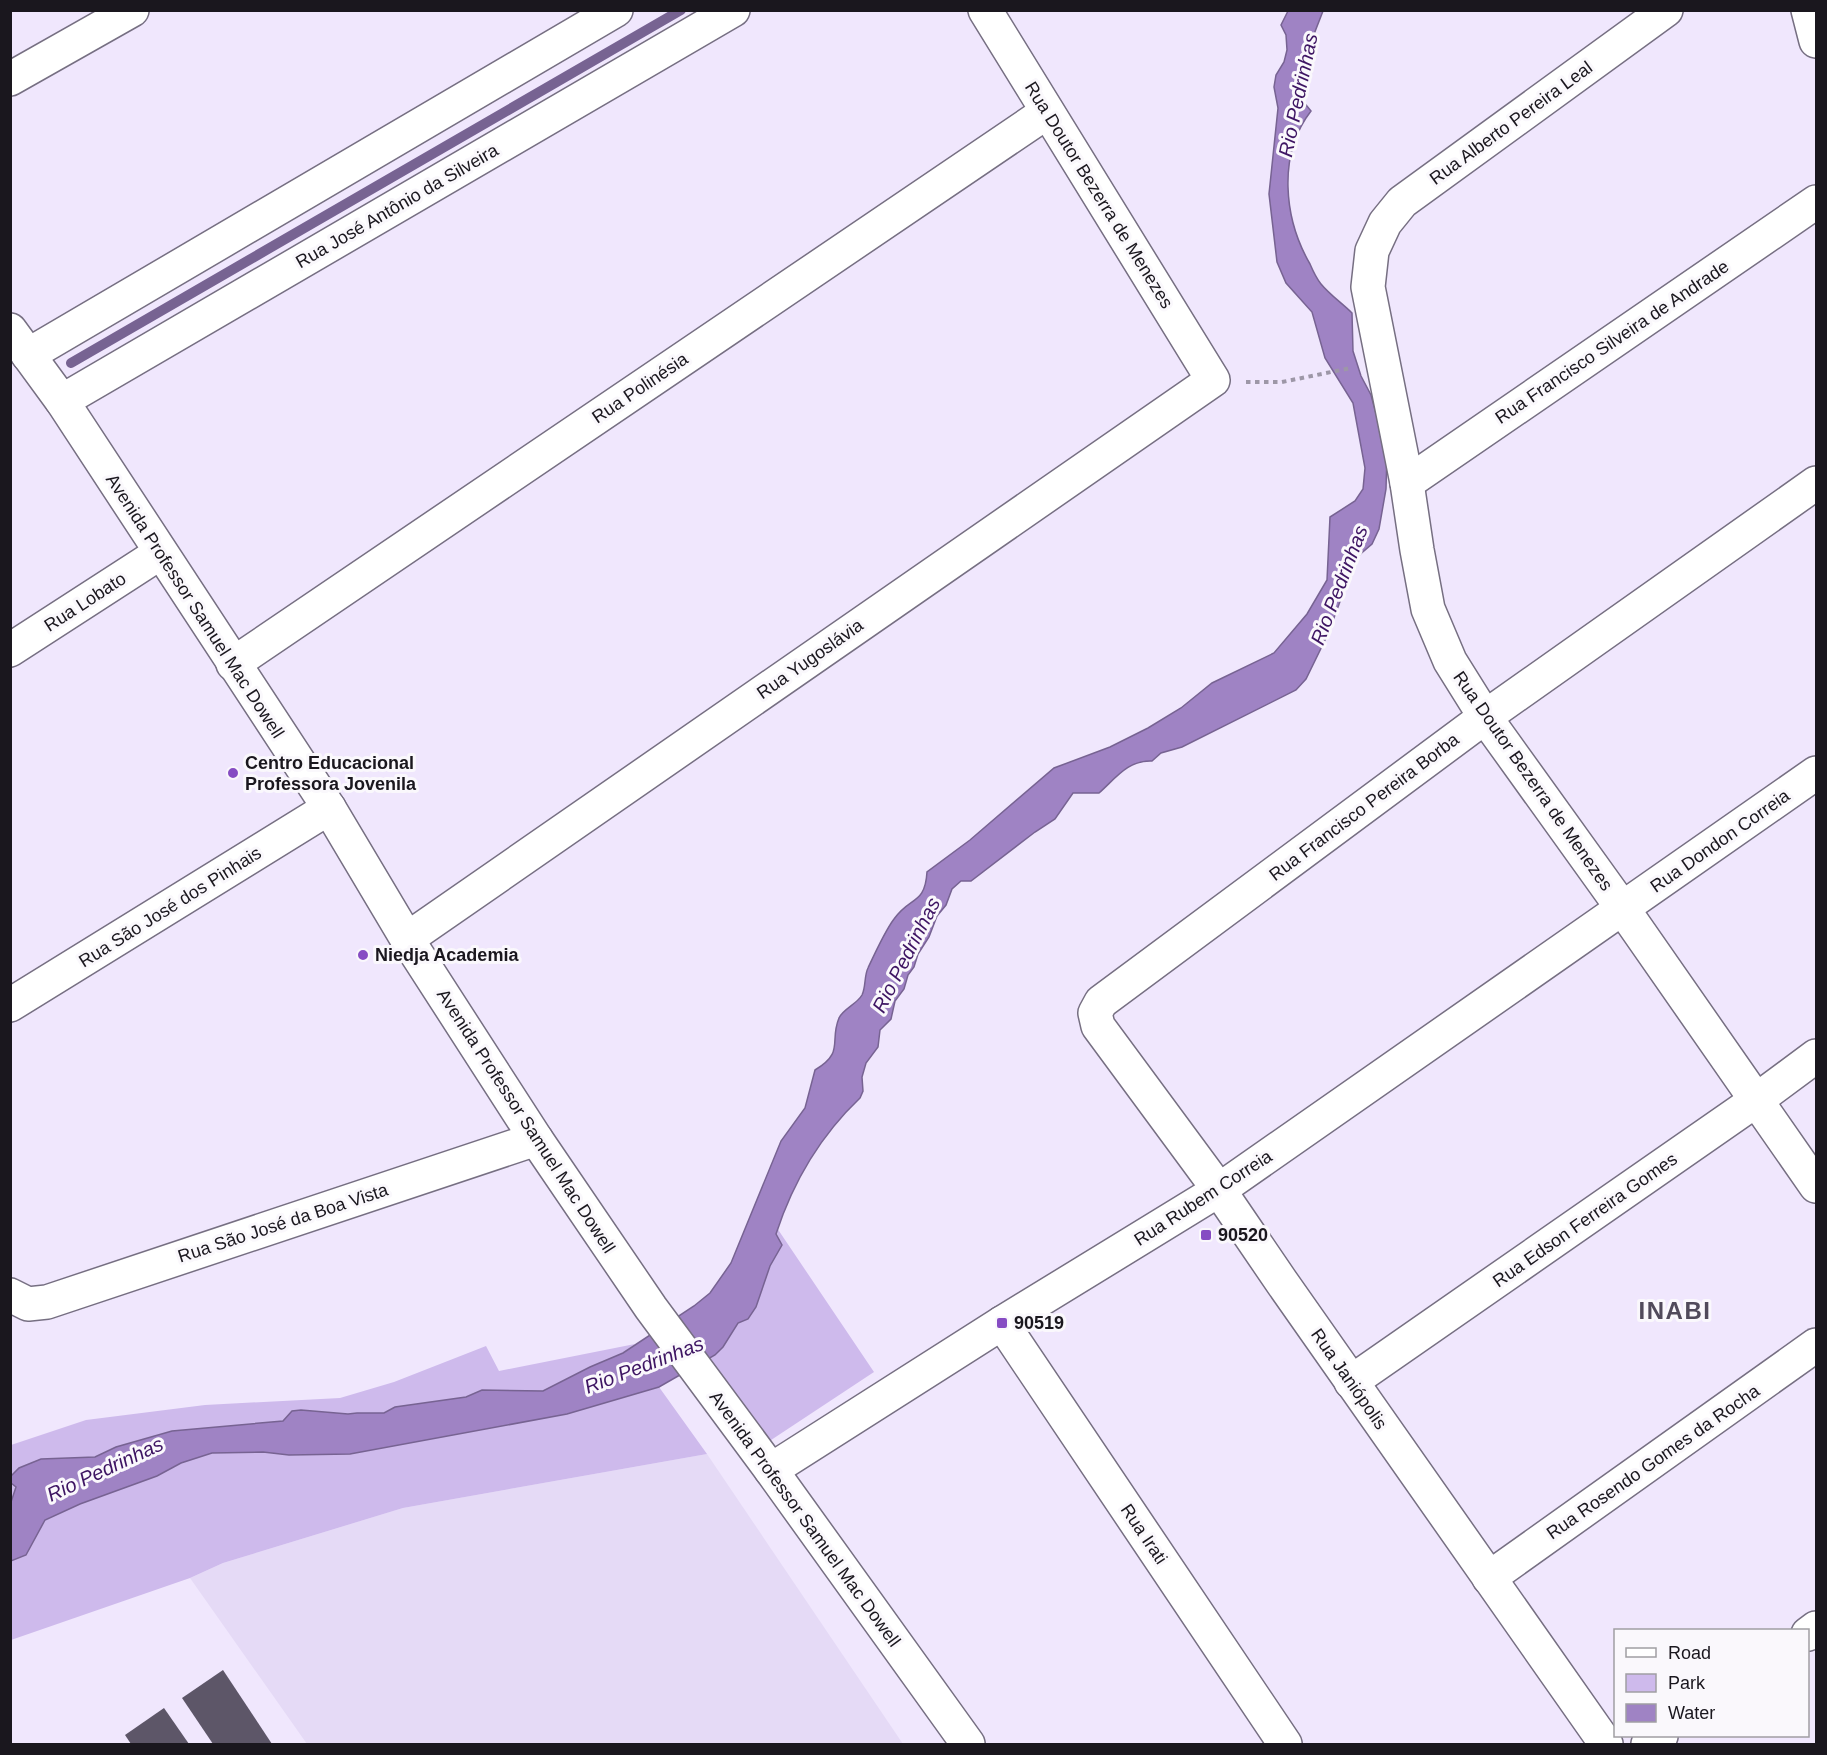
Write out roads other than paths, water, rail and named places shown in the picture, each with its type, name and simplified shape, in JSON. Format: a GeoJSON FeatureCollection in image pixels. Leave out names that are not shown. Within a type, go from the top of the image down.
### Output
{"type":"FeatureCollection","features":[{"type":"Feature","properties":{"kind":"street"},"geometry":{"type":"LineString","coordinates":[[10,79],[132,10]]}},
{"type":"Feature","properties":{"kind":"street"},"geometry":{"type":"LineString","coordinates":[[19,342],[616,10]]}},
{"type":"Feature","properties":{"kind":"street","name":"Rua José Antônio da Silveira"},"geometry":{"type":"LineString","coordinates":[[62,401],[733,10]]}},
{"type":"Feature","properties":{"kind":"street","name":"Rua Doutor Bezerra de Menezes"},"geometry":{"type":"LineString","coordinates":[[985,10],[1213,380]]}},
{"type":"Feature","properties":{"kind":"street","name":"Rua Alberto Pereira Leal"},"geometry":{"type":"LineString","coordinates":[[1372,251],[1385,223],[1402,202],[1666,10]]}},
{"type":"Feature","properties":{"kind":"street"},"geometry":{"type":"LineString","coordinates":[[1808,10],[1816,41]]}},
{"type":"Feature","properties":{"kind":"street","name":"Rua Polinésia"},"geometry":{"type":"LineString","coordinates":[[233,664],[1047,112]]}},
{"type":"Feature","properties":{"kind":"street","name":"Rua Francisco Silveira de Andrade"},"geometry":{"type":"LineString","coordinates":[[1407,483],[1816,202]]}},
{"type":"Feature","properties":{"kind":"street","name":"Rua Doutor Bezerra de Menezes"},"geometry":{"type":"LineString","coordinates":[[1372,251],[1368,287],[1407,483],[1428,609],[1450,661],[1485,717],[1758,1099],[1816,1186]]}},
{"type":"Feature","properties":{"kind":"street","name":"Avenida Professor Samuel Mac Dowell"},"geometry":{"type":"LineString","coordinates":[[19,342],[62,401],[160,554],[329,808],[407,939],[536,1139],[651,1308],[968,1744]]}},
{"type":"Feature","properties":{"kind":"street","name":"Rua Yugoslávia"},"geometry":{"type":"LineString","coordinates":[[407,939],[1213,380]]}},
{"type":"Feature","properties":{"kind":"street","name":"Rua Francisco Pereira Borba"},"geometry":{"type":"LineString","coordinates":[[1095,1013],[1101,1002],[1485,717],[1816,483]]}},
{"type":"Feature","properties":{"kind":"street","name":"Rua Lobato"},"geometry":{"type":"LineString","coordinates":[[10,650],[160,554]]}},
{"type":"Feature","properties":{"kind":"street","name":"Rua Dondon Correia"},"geometry":{"type":"LineString","coordinates":[[1623,909],[1816,773]]}},
{"type":"Feature","properties":{"kind":"street","name":"Rua São José dos Pinhais"},"geometry":{"type":"LineString","coordinates":[[10,1005],[329,808]]}},
{"type":"Feature","properties":{"kind":"street","name":"Rua Rubem Correia"},"geometry":{"type":"LineString","coordinates":[[771,1470],[1002,1323],[1219,1190],[1623,909]]}},
{"type":"Feature","properties":{"kind":"street","name":"Rua Janiópolis"},"geometry":{"type":"LineString","coordinates":[[1095,1013],[1098,1026],[1219,1190],[1606,1744]]}},
{"type":"Feature","properties":{"kind":"street","name":"Rua Edson Ferreira Gomes"},"geometry":{"type":"LineString","coordinates":[[1351,1382],[1758,1099],[1816,1056]]}},
{"type":"Feature","properties":{"kind":"street","name":"Rua São José da Boa Vista"},"geometry":{"type":"LineString","coordinates":[[19,1300],[47,1302],[536,1139]]}},
{"type":"Feature","properties":{"kind":"street","name":"Rua Irati"},"geometry":{"type":"LineString","coordinates":[[1002,1323],[1286,1744]]}},
{"type":"Feature","properties":{"kind":"street","name":"Rua Rosendo Gomes da Rocha"},"geometry":{"type":"LineString","coordinates":[[1489,1578],[1816,1345]]}},
{"type":"Feature","properties":{"kind":"water","name":"Rio Pedrinhas"},"geometry":{"type":"Polygon","coordinates":[[[1288,11],[1323,11],[1311,42],[1306,92],[1302,100],[1311,111],[1300,128],[1289,167],[1288,187],[1294,227],[1301,246],[1321,284],[1352,313],[1353,351],[1361,376],[1371,395],[1387,454],[1386,489],[1379,529],[1372,544],[1350,563],[1345,588],[1328,634],[1306,679],[1296,690],[1182,747],[1161,753],[1152,761],[1136,763],[1117,776],[1099,793],[1073,793],[1055,819],[971,881],[961,881],[952,889],[946,905],[937,916],[929,937],[918,954],[904,989],[895,1001],[891,1019],[880,1030],[878,1047],[866,1063],[860,1098],[820,1144],[791,1196],[776,1234],[782,1245],[770,1266],[756,1307],[748,1319],[738,1323],[723,1347],[715,1355],[659,1387],[567,1414],[350,1454],[212,1453],[181,1463],[157,1476],[80,1504],[45,1520],[26,1555],[11,1561],[11,1502],[16,1487],[11,1483],[11,1476],[19,1468],[41,1459],[95,1457],[116,1447],[172,1431],[283,1421],[292,1411],[384,1413],[395,1407],[466,1397],[482,1390],[543,1391],[623,1353],[694,1306],[710,1293],[731,1263],[781,1141],[805,1108],[815,1070],[830,1058],[833,1052],[839,1018],[862,995],[867,971],[884,936],[900,912],[920,895],[926,883],[927,872],[970,840],[1054,768],[1110,747],[1148,728],[1181,708],[1212,683],[1274,653],[1307,614],[1327,580],[1330,517],[1355,501],[1363,489],[1365,468],[1353,403],[1325,358],[1312,312],[1286,283],[1277,262],[1269,194],[1278,108],[1274,87],[1276,75],[1284,62],[1287,50],[1286,35],[1281,25],[1288,11]]]}},
{"type":"Feature","properties":{"kind":"waterway"},"geometry":{"type":"LineString","coordinates":[[71,363],[681,10]]}},
{"type":"Feature","properties":{"kind":"place","name":"Centro Educacional Professora Jovenila"},"geometry":{"type":"Point","coordinates":[233,773]}},
{"type":"Feature","properties":{"kind":"place","name":"Niedja Academia"},"geometry":{"type":"Point","coordinates":[363,955]}},
{"type":"Feature","properties":{"kind":"place","name":"90520"},"geometry":{"type":"Point","coordinates":[1206,1235]}},
{"type":"Feature","properties":{"kind":"place","name":"90519"},"geometry":{"type":"Point","coordinates":[1002,1323]}},
{"type":"Feature","properties":{"kind":"district","name":"INABI"},"geometry":{"type":"Point","coordinates":[1675,1311]}}]}
